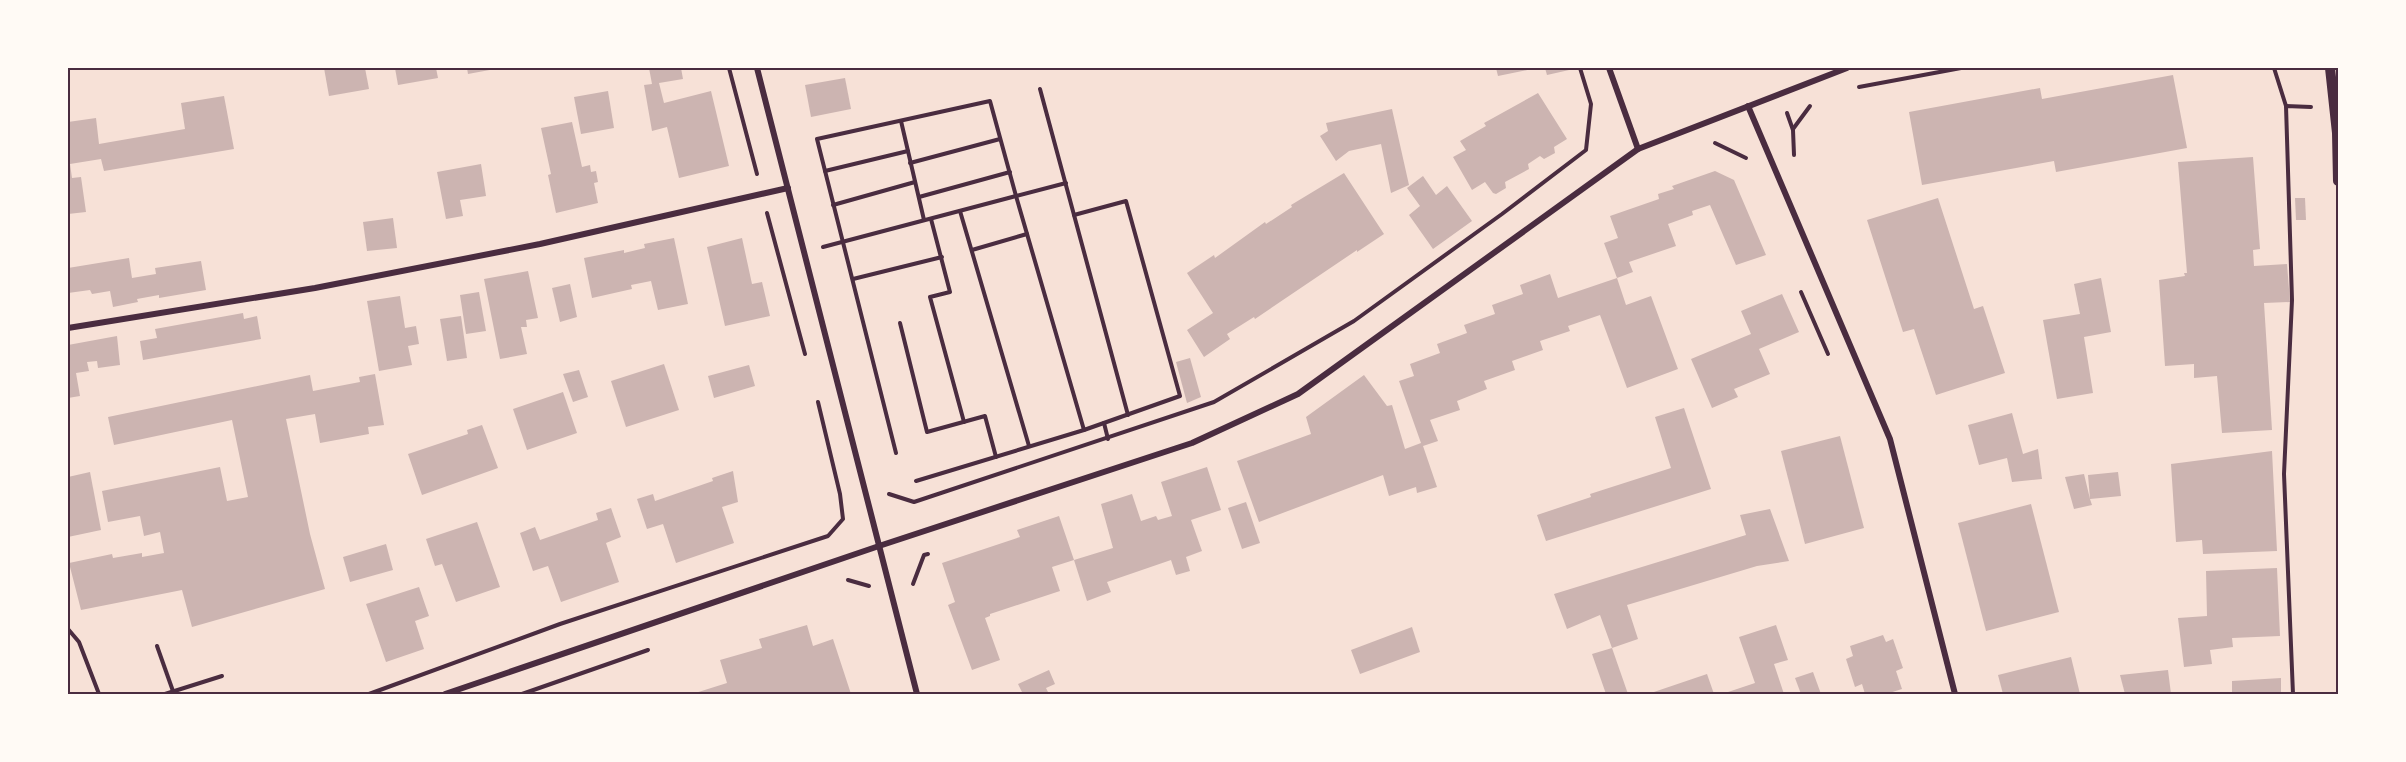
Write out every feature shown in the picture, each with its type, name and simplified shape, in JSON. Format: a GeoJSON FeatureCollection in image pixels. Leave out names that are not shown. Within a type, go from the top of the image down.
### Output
{"type":"FeatureCollection","features":[{"type":"Feature","properties":{"kind":"street"},"geometry":{"type":"LineString","coordinates":[[757,68],[917,694]]}},
{"type":"Feature","properties":{"kind":"street"},"geometry":{"type":"LineString","coordinates":[[1609,68],[1638,149]]}},
{"type":"Feature","properties":{"kind":"street"},"geometry":{"type":"LineString","coordinates":[[445,694],[879,546],[1192,443],[1298,394],[1638,149],[1847,68]]}},
{"type":"Feature","properties":{"kind":"street"},"geometry":{"type":"LineString","coordinates":[[2330,68],[2338,181]]}},
{"type":"Feature","properties":{"kind":"street"},"geometry":{"type":"LineString","coordinates":[[1748,106],[1890,439],[1955,694]]}},
{"type":"Feature","properties":{"kind":"street"},"geometry":{"type":"LineString","coordinates":[[68,328],[349,281],[540,244],[788,188]]}},
{"type":"Feature","properties":{"kind":"path"},"geometry":{"type":"LineString","coordinates":[[729,68],[808,363]]}},
{"type":"Feature","properties":{"kind":"path"},"geometry":{"type":"LineString","coordinates":[[886,494],[914,502],[1214,402],[1354,321],[1503,214],[1587,150],[1591,104],[1581,68]]}},
{"type":"Feature","properties":{"kind":"path"},"geometry":{"type":"LineString","coordinates":[[1854,89],[1865,85],[1961,68]]}},
{"type":"Feature","properties":{"kind":"path"},"geometry":{"type":"LineString","coordinates":[[2274,68],[2286,106],[2292,300],[2284,474],[2293,694]]}},
{"type":"Feature","properties":{"kind":"path"},"geometry":{"type":"LineString","coordinates":[[1040,89],[1128,415]]}},
{"type":"Feature","properties":{"kind":"path"},"geometry":{"type":"LineString","coordinates":[[897,453],[817,139],[990,101],[1026,234],[1084,430]]}},
{"type":"Feature","properties":{"kind":"path"},"geometry":{"type":"LineString","coordinates":[[1793,130],[1810,106],[1821,102]]}},
{"type":"Feature","properties":{"kind":"path"},"geometry":{"type":"LineString","coordinates":[[2286,106],[2334,108]]}},
{"type":"Feature","properties":{"kind":"path"},"geometry":{"type":"LineString","coordinates":[[901,122],[924,220]]}},
{"type":"Feature","properties":{"kind":"path"},"geometry":{"type":"LineString","coordinates":[[910,163],[1000,139]]}},
{"type":"Feature","properties":{"kind":"path"},"geometry":{"type":"LineString","coordinates":[[1706,147],[1716,142],[1748,159]]}},
{"type":"Feature","properties":{"kind":"path"},"geometry":{"type":"LineString","coordinates":[[825,171],[908,151]]}},
{"type":"Feature","properties":{"kind":"path"},"geometry":{"type":"LineString","coordinates":[[919,197],[1010,172]]}},
{"type":"Feature","properties":{"kind":"path"},"geometry":{"type":"LineString","coordinates":[[833,205],[915,182]]}},
{"type":"Feature","properties":{"kind":"path"},"geometry":{"type":"LineString","coordinates":[[804,251],[1066,183]]}},
{"type":"Feature","properties":{"kind":"path"},"geometry":{"type":"LineString","coordinates":[[916,481],[1084,430],[1180,396],[1126,201],[1074,215]]}},
{"type":"Feature","properties":{"kind":"path"},"geometry":{"type":"LineString","coordinates":[[960,211],[1029,446]]}},
{"type":"Feature","properties":{"kind":"path"},"geometry":{"type":"LineString","coordinates":[[932,219],[950,292],[930,297],[964,422]]}},
{"type":"Feature","properties":{"kind":"path"},"geometry":{"type":"LineString","coordinates":[[972,250],[1026,234]]}},
{"type":"Feature","properties":{"kind":"path"},"geometry":{"type":"LineString","coordinates":[[825,246],[827,257]]}},
{"type":"Feature","properties":{"kind":"path"},"geometry":{"type":"LineString","coordinates":[[853,279],[942,257]]}},
{"type":"Feature","properties":{"kind":"path"},"geometry":{"type":"LineString","coordinates":[[1800,288],[1832,363]]}},
{"type":"Feature","properties":{"kind":"path"},"geometry":{"type":"LineString","coordinates":[[900,323],[927,432],[985,416],[996,457]]}},
{"type":"Feature","properties":{"kind":"path"},"geometry":{"type":"LineString","coordinates":[[369,694],[581,617],[828,536],[843,519],[840,494],[816,395]]}},
{"type":"Feature","properties":{"kind":"path"},"geometry":{"type":"LineString","coordinates":[[1104,423],[1108,439]]}},
{"type":"Feature","properties":{"kind":"path"},"geometry":{"type":"LineString","coordinates":[[915,593],[912,582],[924,555],[935,551]]}},
{"type":"Feature","properties":{"kind":"path"},"geometry":{"type":"LineString","coordinates":[[837,584],[848,580],[870,586]]}},
{"type":"Feature","properties":{"kind":"path"},"geometry":{"type":"LineString","coordinates":[[68,629],[79,642],[99,694]]}},
{"type":"Feature","properties":{"kind":"path"},"geometry":{"type":"LineString","coordinates":[[157,646],[173,693]]}},
{"type":"Feature","properties":{"kind":"path"},"geometry":{"type":"LineString","coordinates":[[522,694],[651,649]]}},
{"type":"Feature","properties":{"kind":"path"},"geometry":{"type":"LineString","coordinates":[[165,694],[222,676]]}},
{"type":"Feature","properties":{"kind":"building"},"geometry":{"type":"Polygon","coordinates":[[[324,68],[365,68],[369,89],[329,96],[324,68]]]}},
{"type":"Feature","properties":{"kind":"building"},"geometry":{"type":"Polygon","coordinates":[[[395,68],[436,68],[438,78],[398,85],[395,68]]]}},
{"type":"Feature","properties":{"kind":"building"},"geometry":{"type":"Polygon","coordinates":[[[467,68],[495,68],[495,69],[468,74],[467,68]]]}},
{"type":"Feature","properties":{"kind":"building"},"geometry":{"type":"Polygon","coordinates":[[[649,68],[681,68],[683,79],[659,83],[664,103],[711,91],[729,166],[679,178],[667,127],[652,131],[644,85],[652,84],[649,68]]]}},
{"type":"Feature","properties":{"kind":"building"},"geometry":{"type":"Polygon","coordinates":[[[1496,68],[1532,68],[1532,69],[1498,76],[1496,68]]]}},
{"type":"Feature","properties":{"kind":"building"},"geometry":{"type":"Polygon","coordinates":[[[1545,68],[1578,68],[1547,75],[1545,68]]]}},
{"type":"Feature","properties":{"kind":"building"},"geometry":{"type":"Polygon","coordinates":[[[2173,75],[2187,148],[2056,172],[2054,161],[1922,185],[1909,112],[2040,88],[2042,99],[2173,75]]]}},
{"type":"Feature","properties":{"kind":"building"},"geometry":{"type":"Polygon","coordinates":[[[845,78],[851,109],[811,117],[805,85],[845,78]]]}},
{"type":"Feature","properties":{"kind":"building"},"geometry":{"type":"Polygon","coordinates":[[[608,91],[614,128],[581,134],[574,97],[608,91]]]}},
{"type":"Feature","properties":{"kind":"building"},"geometry":{"type":"Polygon","coordinates":[[[1538,93],[1567,139],[1554,147],[1555,153],[1544,159],[1540,156],[1528,164],[1529,169],[1505,182],[1506,188],[1496,194],[1485,182],[1472,190],[1453,157],[1466,150],[1460,141],[1486,126],[1484,123],[1538,93]]]}},
{"type":"Feature","properties":{"kind":"building"},"geometry":{"type":"Polygon","coordinates":[[[224,96],[234,149],[104,171],[101,159],[70,164],[72,178],[81,177],[86,212],[68,214],[68,122],[96,118],[99,144],[185,129],[181,103],[224,96]]]}},
{"type":"Feature","properties":{"kind":"building"},"geometry":{"type":"Polygon","coordinates":[[[1392,109],[1409,185],[1391,193],[1381,144],[1349,151],[1336,161],[1320,136],[1328,131],[1326,123],[1392,109]]]}},
{"type":"Feature","properties":{"kind":"building"},"geometry":{"type":"Polygon","coordinates":[[[572,122],[582,167],[590,165],[591,172],[596,171],[598,182],[594,183],[598,203],[556,213],[548,175],[551,174],[541,128],[572,122]]]}},
{"type":"Feature","properties":{"kind":"building"},"geometry":{"type":"Polygon","coordinates":[[[2253,157],[2260,249],[2253,250],[2254,266],[2287,264],[2290,302],[2264,303],[2272,430],[2222,433],[2217,376],[2194,378],[2194,364],[2165,366],[2159,280],[2185,276],[2184,273],[2187,273],[2178,162],[2253,157]]]}},
{"type":"Feature","properties":{"kind":"building"},"geometry":{"type":"Polygon","coordinates":[[[481,164],[486,196],[460,200],[463,216],[446,219],[437,172],[481,164]]]}},
{"type":"Feature","properties":{"kind":"building"},"geometry":{"type":"Polygon","coordinates":[[[1715,171],[1734,180],[1766,255],[1736,265],[1710,205],[1692,211],[1693,215],[1668,224],[1676,246],[1629,262],[1633,272],[1617,278],[1604,243],[1618,238],[1610,216],[1659,199],[1658,194],[1674,189],[1672,186],[1715,171]]]}},
{"type":"Feature","properties":{"kind":"building"},"geometry":{"type":"Polygon","coordinates":[[[1344,173],[1384,234],[1255,319],[1254,317],[1227,334],[1230,339],[1204,357],[1187,330],[1213,313],[1187,273],[1214,255],[1215,258],[1265,222],[1266,224],[1292,207],[1291,205],[1344,173]]]}},
{"type":"Feature","properties":{"kind":"building"},"geometry":{"type":"Polygon","coordinates":[[[1423,176],[1436,195],[1447,186],[1472,221],[1433,249],[1409,215],[1420,206],[1407,188],[1423,176]]]}},
{"type":"Feature","properties":{"kind":"building"},"geometry":{"type":"Polygon","coordinates":[[[1938,198],[1974,309],[1983,306],[2005,373],[1936,395],[1914,329],[1903,332],[1867,220],[1938,198]]]}},
{"type":"Feature","properties":{"kind":"building"},"geometry":{"type":"Polygon","coordinates":[[[2295,198],[2305,198],[2306,220],[2296,220],[2295,198]]]}},
{"type":"Feature","properties":{"kind":"building"},"geometry":{"type":"Polygon","coordinates":[[[393,218],[397,248],[367,251],[363,222],[393,218]]]}},
{"type":"Feature","properties":{"kind":"building"},"geometry":{"type":"Polygon","coordinates":[[[674,238],[688,304],[658,310],[651,281],[631,285],[632,289],[592,298],[584,258],[624,250],[624,253],[645,248],[644,244],[674,238]]]}},
{"type":"Feature","properties":{"kind":"building"},"geometry":{"type":"Polygon","coordinates":[[[742,238],[752,284],[762,282],[770,316],[725,326],[707,247],[742,238]]]}},
{"type":"Feature","properties":{"kind":"building"},"geometry":{"type":"Polygon","coordinates":[[[129,258],[132,278],[156,274],[155,268],[201,261],[206,290],[159,298],[159,295],[137,299],[138,302],[113,307],[110,291],[92,294],[90,290],[68,293],[68,268],[129,258]]]}},
{"type":"Feature","properties":{"kind":"building"},"geometry":{"type":"Polygon","coordinates":[[[528,271],[538,318],[526,320],[527,327],[521,327],[527,354],[500,359],[484,279],[528,271]]]}},
{"type":"Feature","properties":{"kind":"building"},"geometry":{"type":"Polygon","coordinates":[[[1550,274],[1558,298],[1617,278],[1626,305],[1651,296],[1678,369],[1627,388],[1600,315],[1568,326],[1570,331],[1540,341],[1543,350],[1512,361],[1515,370],[1484,381],[1487,389],[1457,401],[1460,410],[1430,420],[1438,441],[1423,446],[1437,487],[1417,493],[1416,487],[1389,496],[1383,475],[1259,522],[1237,461],[1311,434],[1306,417],[1364,375],[1387,406],[1392,405],[1405,449],[1421,443],[1399,381],[1414,376],[1410,364],[1440,353],[1437,344],[1467,333],[1464,325],[1495,314],[1492,305],[1523,294],[1520,285],[1550,274]]]}},
{"type":"Feature","properties":{"kind":"building"},"geometry":{"type":"Polygon","coordinates":[[[2101,278],[2111,332],[2084,337],[2093,393],[2057,399],[2043,320],[2080,314],[2074,284],[2101,278]]]}},
{"type":"Feature","properties":{"kind":"building"},"geometry":{"type":"Polygon","coordinates":[[[570,284],[577,317],[560,322],[552,288],[570,284]]]}},
{"type":"Feature","properties":{"kind":"building"},"geometry":{"type":"Polygon","coordinates":[[[479,292],[486,331],[466,334],[460,295],[479,292]]]}},
{"type":"Feature","properties":{"kind":"building"},"geometry":{"type":"Polygon","coordinates":[[[1782,294],[1799,332],[1759,349],[1770,374],[1734,389],[1738,397],[1712,408],[1691,359],[1751,334],[1741,311],[1782,294]]]}},
{"type":"Feature","properties":{"kind":"building"},"geometry":{"type":"Polygon","coordinates":[[[400,296],[405,328],[416,326],[419,344],[408,346],[412,365],[379,371],[367,301],[400,296]]]}},
{"type":"Feature","properties":{"kind":"building"},"geometry":{"type":"Polygon","coordinates":[[[243,313],[244,319],[257,316],[261,339],[143,360],[140,341],[157,338],[155,329],[243,313]]]}},
{"type":"Feature","properties":{"kind":"building"},"geometry":{"type":"Polygon","coordinates":[[[461,316],[467,358],[447,361],[440,319],[461,316]]]}},
{"type":"Feature","properties":{"kind":"building"},"geometry":{"type":"Polygon","coordinates":[[[117,336],[120,365],[98,368],[97,361],[87,362],[89,371],[76,373],[80,396],[68,398],[68,345],[117,336]]]}},
{"type":"Feature","properties":{"kind":"building"},"geometry":{"type":"Polygon","coordinates":[[[1190,358],[1201,397],[1187,403],[1176,362],[1190,358]]]}},
{"type":"Feature","properties":{"kind":"building"},"geometry":{"type":"Polygon","coordinates":[[[664,364],[679,410],[626,427],[611,381],[664,364]]]}},
{"type":"Feature","properties":{"kind":"building"},"geometry":{"type":"Polygon","coordinates":[[[749,365],[755,386],[714,398],[708,376],[749,365]]]}},
{"type":"Feature","properties":{"kind":"building"},"geometry":{"type":"Polygon","coordinates":[[[579,370],[588,397],[573,402],[563,374],[579,370]]]}},
{"type":"Feature","properties":{"kind":"building"},"geometry":{"type":"Polygon","coordinates":[[[375,374],[384,425],[368,427],[369,434],[320,443],[315,414],[286,419],[310,534],[325,589],[192,627],[182,590],[81,610],[69,563],[112,554],[113,558],[142,553],[142,557],[164,553],[160,532],[144,536],[140,516],[108,522],[102,491],[220,467],[227,501],[248,497],[232,420],[114,445],[108,417],[310,375],[313,391],[360,382],[359,377],[375,374]]]}},
{"type":"Feature","properties":{"kind":"building"},"geometry":{"type":"Polygon","coordinates":[[[563,392],[577,433],[527,450],[513,409],[563,392]]]}},
{"type":"Feature","properties":{"kind":"building"},"geometry":{"type":"Polygon","coordinates":[[[1684,408],[1711,489],[1546,541],[1537,515],[1591,497],[1590,494],[1671,468],[1655,417],[1684,408]]]}},
{"type":"Feature","properties":{"kind":"building"},"geometry":{"type":"Polygon","coordinates":[[[2012,413],[2023,454],[2038,449],[2042,479],[2012,482],[2007,458],[1979,465],[1968,425],[2012,413]]]}},
{"type":"Feature","properties":{"kind":"building"},"geometry":{"type":"Polygon","coordinates":[[[482,425],[498,468],[422,495],[408,454],[468,434],[467,430],[482,425]]]}},
{"type":"Feature","properties":{"kind":"building"},"geometry":{"type":"Polygon","coordinates":[[[1840,436],[1864,528],[1805,544],[1781,451],[1840,436]]]}},
{"type":"Feature","properties":{"kind":"building"},"geometry":{"type":"Polygon","coordinates":[[[2272,451],[2277,551],[2203,554],[2202,540],[2176,542],[2171,464],[2272,451]]]}},
{"type":"Feature","properties":{"kind":"building"},"geometry":{"type":"Polygon","coordinates":[[[1207,467],[1221,510],[1191,520],[1202,551],[1186,557],[1190,571],[1176,575],[1171,560],[1107,582],[1111,592],[1087,601],[1074,560],[1113,548],[1101,504],[1132,494],[1141,521],[1156,516],[1158,520],[1172,516],[1161,482],[1207,467]]]}},
{"type":"Feature","properties":{"kind":"building"},"geometry":{"type":"Polygon","coordinates":[[[733,471],[738,502],[722,507],[734,543],[676,563],[663,524],[647,529],[637,499],[653,494],[655,501],[713,481],[712,478],[733,471]]]}},
{"type":"Feature","properties":{"kind":"building"},"geometry":{"type":"Polygon","coordinates":[[[90,472],[101,530],[68,537],[68,477],[90,472]]]}},
{"type":"Feature","properties":{"kind":"building"},"geometry":{"type":"Polygon","coordinates":[[[2118,472],[2121,496],[2090,499],[2088,475],[2118,472]]]}},
{"type":"Feature","properties":{"kind":"building"},"geometry":{"type":"Polygon","coordinates":[[[2084,474],[2092,505],[2074,509],[2065,477],[2084,474]]]}},
{"type":"Feature","properties":{"kind":"building"},"geometry":{"type":"Polygon","coordinates":[[[1246,502],[1260,543],[1242,549],[1228,508],[1246,502]]]}},
{"type":"Feature","properties":{"kind":"building"},"geometry":{"type":"Polygon","coordinates":[[[2031,504],[2059,612],[1986,631],[1958,523],[2031,504]]]}},
{"type":"Feature","properties":{"kind":"building"},"geometry":{"type":"Polygon","coordinates":[[[611,508],[621,537],[606,543],[619,582],[561,602],[548,566],[533,571],[520,533],[535,527],[540,540],[598,520],[596,513],[611,508]]]}},
{"type":"Feature","properties":{"kind":"building"},"geometry":{"type":"Polygon","coordinates":[[[1770,509],[1789,561],[1757,566],[1627,605],[1638,639],[1612,648],[1600,615],[1567,629],[1554,594],[1746,535],[1740,515],[1770,509]]]}},
{"type":"Feature","properties":{"kind":"building"},"geometry":{"type":"Polygon","coordinates":[[[1059,516],[1074,560],[1052,567],[1060,591],[990,614],[985,618],[1000,660],[972,670],[948,605],[955,602],[942,563],[1020,537],[1017,530],[1059,516]]]}},
{"type":"Feature","properties":{"kind":"building"},"geometry":{"type":"Polygon","coordinates":[[[477,522],[500,587],[456,602],[442,564],[435,566],[426,539],[477,522]]]}},
{"type":"Feature","properties":{"kind":"building"},"geometry":{"type":"Polygon","coordinates":[[[386,544],[393,570],[350,582],[343,557],[386,544]]]}},
{"type":"Feature","properties":{"kind":"building"},"geometry":{"type":"Polygon","coordinates":[[[2277,568],[2280,636],[2232,638],[2233,647],[2210,650],[2212,664],[2184,667],[2178,618],[2207,616],[2206,571],[2277,568]]]}},
{"type":"Feature","properties":{"kind":"building"},"geometry":{"type":"Polygon","coordinates":[[[419,587],[429,616],[415,621],[424,649],[386,662],[366,604],[419,587]]]}},
{"type":"Feature","properties":{"kind":"building"},"geometry":{"type":"Polygon","coordinates":[[[807,625],[813,646],[833,639],[851,694],[692,694],[727,683],[720,660],[762,648],[759,639],[807,625]]]}},
{"type":"Feature","properties":{"kind":"building"},"geometry":{"type":"Polygon","coordinates":[[[1776,625],[1788,660],[1774,664],[1784,694],[1722,694],[1755,683],[1739,637],[1776,625]]]}},
{"type":"Feature","properties":{"kind":"building"},"geometry":{"type":"Polygon","coordinates":[[[1412,627],[1420,652],[1360,674],[1351,650],[1412,627]]]}},
{"type":"Feature","properties":{"kind":"building"},"geometry":{"type":"Polygon","coordinates":[[[1883,635],[1886,642],[1893,639],[1903,668],[1896,671],[1902,689],[1886,694],[1865,694],[1862,684],[1855,687],[1846,659],[1853,656],[1850,646],[1883,635]]]}},
{"type":"Feature","properties":{"kind":"building"},"geometry":{"type":"Polygon","coordinates":[[[1612,648],[1628,694],[1606,694],[1592,654],[1612,648]]]}},
{"type":"Feature","properties":{"kind":"building"},"geometry":{"type":"Polygon","coordinates":[[[2071,657],[2080,694],[2003,694],[1998,675],[2071,657]]]}},
{"type":"Feature","properties":{"kind":"building"},"geometry":{"type":"Polygon","coordinates":[[[1049,670],[1055,684],[1046,688],[1049,694],[1023,694],[1018,684],[1049,670]]]}},
{"type":"Feature","properties":{"kind":"building"},"geometry":{"type":"Polygon","coordinates":[[[2168,670],[2171,694],[2125,694],[2120,675],[2168,670]]]}},
{"type":"Feature","properties":{"kind":"building"},"geometry":{"type":"Polygon","coordinates":[[[1813,672],[1821,694],[1801,694],[1795,678],[1813,672]]]}},
{"type":"Feature","properties":{"kind":"building"},"geometry":{"type":"Polygon","coordinates":[[[1707,674],[1714,694],[1648,694],[1707,674]]]}},
{"type":"Feature","properties":{"kind":"building"},"geometry":{"type":"Polygon","coordinates":[[[2281,678],[2281,694],[2232,694],[2232,681],[2281,678]]]}}]}
